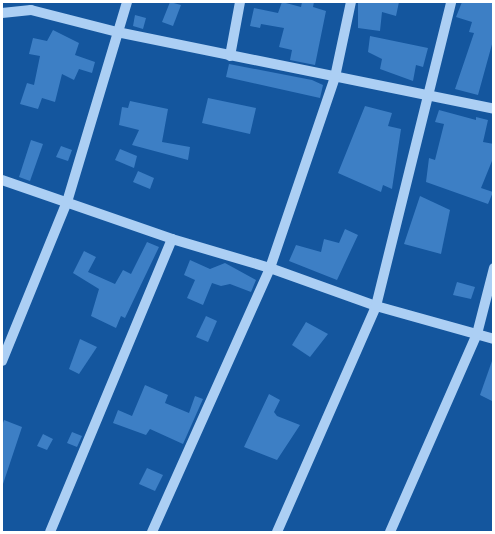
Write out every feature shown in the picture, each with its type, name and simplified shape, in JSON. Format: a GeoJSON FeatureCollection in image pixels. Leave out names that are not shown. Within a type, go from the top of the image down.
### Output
{"type":"FeatureCollection","features":[{"type":"Feature","properties":{"kind":"street"},"geometry":{"type":"LineString","coordinates":[[2,361],[67,202],[127,2]]}},
{"type":"Feature","properties":{"kind":"street"},"geometry":{"type":"LineString","coordinates":[[230,56],[240,2]]}},
{"type":"Feature","properties":{"kind":"street"},"geometry":{"type":"LineString","coordinates":[[152,532],[270,268],[335,77],[351,2]]}},
{"type":"Feature","properties":{"kind":"street"},"geometry":{"type":"LineString","coordinates":[[276,532],[375,306],[425,96],[451,2]]}},
{"type":"Feature","properties":{"kind":"street"},"geometry":{"type":"LineString","coordinates":[[2,13],[32,6],[117,33],[494,109]]}},
{"type":"Feature","properties":{"kind":"street"},"geometry":{"type":"LineString","coordinates":[[2,180],[172,239],[270,268],[375,306],[494,339]]}},
{"type":"Feature","properties":{"kind":"street"},"geometry":{"type":"LineString","coordinates":[[50,532],[172,239]]}},
{"type":"Feature","properties":{"kind":"street"},"geometry":{"type":"LineString","coordinates":[[390,532],[477,334],[494,268]]}},
{"type":"Feature","properties":{"kind":"building"},"geometry":{"type":"Polygon","coordinates":[[[170,2],[181,5],[173,26],[162,22],[170,2]]]}},
{"type":"Feature","properties":{"kind":"building"},"geometry":{"type":"Polygon","coordinates":[[[282,2],[301,7],[302,2],[314,2],[313,7],[326,11],[315,65],[290,60],[292,50],[279,47],[284,28],[261,24],[260,28],[250,26],[254,8],[278,13],[282,2]]]}},
{"type":"Feature","properties":{"kind":"building"},"geometry":{"type":"Polygon","coordinates":[[[358,2],[399,2],[396,16],[382,12],[380,31],[358,28],[358,2]]]}},
{"type":"Feature","properties":{"kind":"building"},"geometry":{"type":"Polygon","coordinates":[[[462,2],[494,2],[494,37],[478,95],[455,89],[474,33],[469,32],[472,22],[456,17],[462,2]]]}},
{"type":"Feature","properties":{"kind":"building"},"geometry":{"type":"Polygon","coordinates":[[[135,15],[146,18],[143,29],[133,26],[135,15]]]}},
{"type":"Feature","properties":{"kind":"building"},"geometry":{"type":"Polygon","coordinates":[[[53,30],[79,43],[75,55],[95,62],[92,73],[79,69],[74,80],[62,74],[55,102],[42,98],[38,109],[20,104],[27,83],[34,85],[40,56],[29,54],[33,38],[47,41],[53,30]]]}},
{"type":"Feature","properties":{"kind":"building"},"geometry":{"type":"Polygon","coordinates":[[[370,36],[428,48],[423,67],[416,65],[413,81],[380,69],[382,59],[368,52],[370,36]]]}},
{"type":"Feature","properties":{"kind":"building"},"geometry":{"type":"Polygon","coordinates":[[[229,64],[312,80],[323,85],[320,98],[226,77],[229,64]]]}},
{"type":"Feature","properties":{"kind":"building"},"geometry":{"type":"Polygon","coordinates":[[[208,98],[256,108],[250,134],[202,123],[208,98]]]}},
{"type":"Feature","properties":{"kind":"building"},"geometry":{"type":"Polygon","coordinates":[[[130,101],[168,109],[162,142],[190,147],[188,160],[132,145],[139,130],[119,125],[122,107],[128,108],[130,101]]]}},
{"type":"Feature","properties":{"kind":"building"},"geometry":{"type":"Polygon","coordinates":[[[365,106],[392,113],[388,126],[401,129],[392,189],[383,185],[381,192],[338,173],[365,106]]]}},
{"type":"Feature","properties":{"kind":"building"},"geometry":{"type":"Polygon","coordinates":[[[439,110],[476,120],[476,117],[488,120],[483,142],[494,144],[494,156],[481,188],[493,192],[488,204],[426,182],[429,158],[435,160],[444,124],[435,122],[439,110]]]}},
{"type":"Feature","properties":{"kind":"building"},"geometry":{"type":"Polygon","coordinates":[[[31,140],[43,144],[30,181],[19,177],[31,140]]]}},
{"type":"Feature","properties":{"kind":"building"},"geometry":{"type":"Polygon","coordinates":[[[61,146],[72,150],[68,161],[56,157],[61,146]]]}},
{"type":"Feature","properties":{"kind":"building"},"geometry":{"type":"Polygon","coordinates":[[[120,149],[137,156],[134,168],[115,160],[120,149]]]}},
{"type":"Feature","properties":{"kind":"building"},"geometry":{"type":"Polygon","coordinates":[[[138,171],[154,178],[150,189],[133,182],[138,171]]]}},
{"type":"Feature","properties":{"kind":"building"},"geometry":{"type":"Polygon","coordinates":[[[420,196],[450,210],[441,254],[404,244],[420,196]]]}},
{"type":"Feature","properties":{"kind":"building"},"geometry":{"type":"Polygon","coordinates":[[[345,229],[358,235],[337,280],[289,261],[296,245],[321,252],[324,239],[339,243],[345,229]]]}},
{"type":"Feature","properties":{"kind":"building"},"geometry":{"type":"Polygon","coordinates":[[[147,242],[159,247],[125,318],[121,316],[116,328],[91,316],[99,289],[73,273],[84,251],[96,257],[88,272],[115,284],[123,270],[131,274],[147,242]]]}},
{"type":"Feature","properties":{"kind":"building"},"geometry":{"type":"Polygon","coordinates":[[[190,260],[210,269],[225,263],[256,280],[251,292],[230,284],[221,286],[212,283],[203,305],[187,298],[195,280],[184,275],[190,260]]]}},
{"type":"Feature","properties":{"kind":"building"},"geometry":{"type":"Polygon","coordinates":[[[457,282],[475,287],[471,299],[453,295],[457,282]]]}},
{"type":"Feature","properties":{"kind":"building"},"geometry":{"type":"Polygon","coordinates":[[[206,316],[217,321],[208,342],[196,337],[206,316]]]}},
{"type":"Feature","properties":{"kind":"building"},"geometry":{"type":"Polygon","coordinates":[[[306,322],[328,334],[310,357],[292,345],[306,322]]]}},
{"type":"Feature","properties":{"kind":"building"},"geometry":{"type":"Polygon","coordinates":[[[80,339],[97,347],[79,374],[69,369],[80,339]]]}},
{"type":"Feature","properties":{"kind":"building"},"geometry":{"type":"Polygon","coordinates":[[[492,361],[494,362],[494,402],[480,395],[492,361]]]}},
{"type":"Feature","properties":{"kind":"building"},"geometry":{"type":"Polygon","coordinates":[[[145,385],[168,395],[165,403],[189,413],[195,396],[203,399],[183,444],[150,429],[146,435],[113,423],[118,410],[132,416],[145,385]]]}},
{"type":"Feature","properties":{"kind":"building"},"geometry":{"type":"Polygon","coordinates":[[[269,394],[280,400],[274,412],[277,416],[300,425],[277,460],[244,447],[269,394]]]}},
{"type":"Feature","properties":{"kind":"building"},"geometry":{"type":"Polygon","coordinates":[[[4,420],[22,427],[3,484],[2,426],[4,420]]]}},
{"type":"Feature","properties":{"kind":"building"},"geometry":{"type":"Polygon","coordinates":[[[72,432],[82,436],[77,447],[67,443],[72,432]]]}},
{"type":"Feature","properties":{"kind":"building"},"geometry":{"type":"Polygon","coordinates":[[[43,434],[53,439],[47,450],[37,446],[43,434]]]}},
{"type":"Feature","properties":{"kind":"building"},"geometry":{"type":"Polygon","coordinates":[[[147,468],[163,475],[155,491],[139,484],[147,468]]]}}]}
